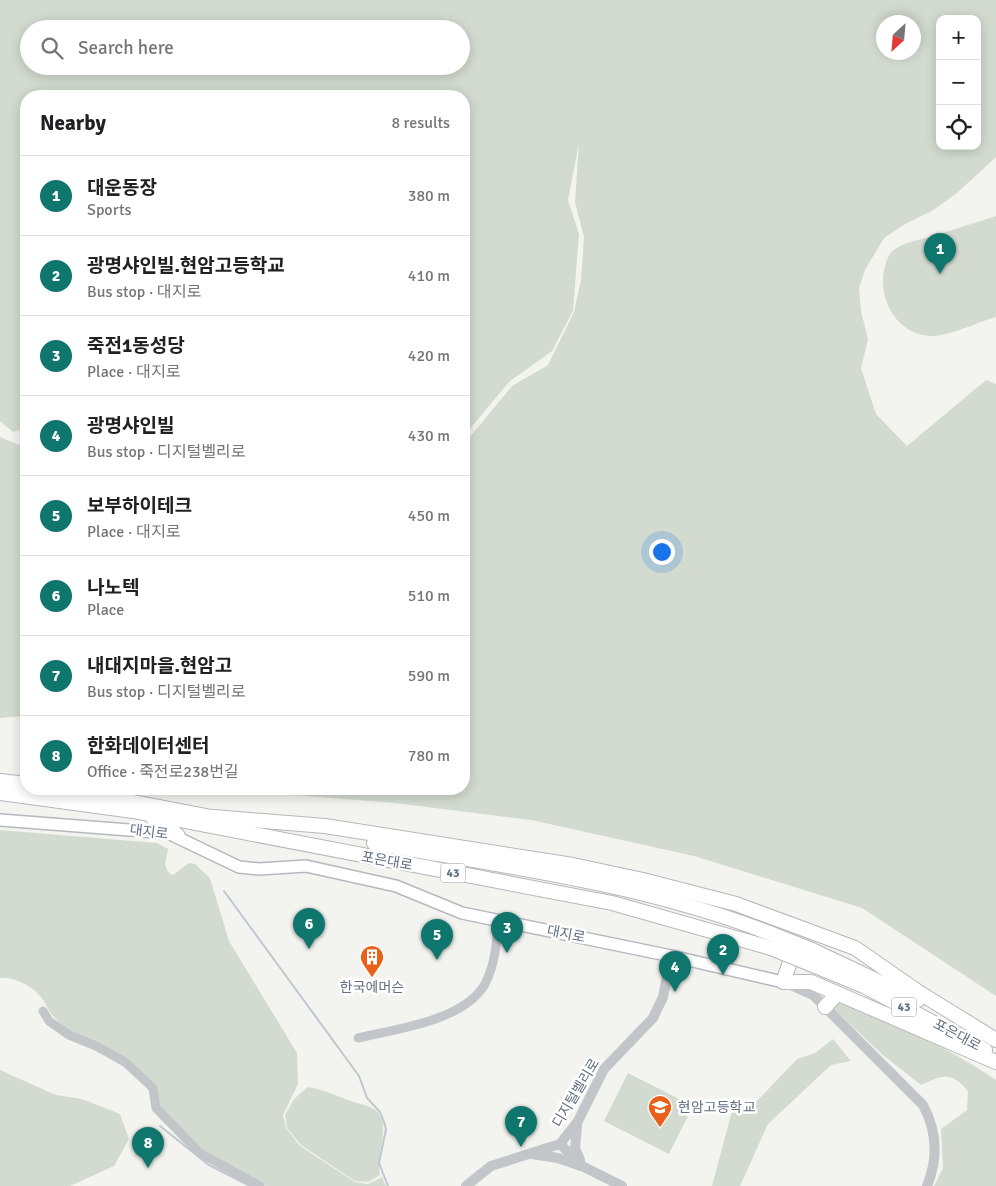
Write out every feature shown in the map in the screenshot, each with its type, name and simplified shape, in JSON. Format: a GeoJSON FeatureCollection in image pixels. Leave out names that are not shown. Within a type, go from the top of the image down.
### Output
{"type":"FeatureCollection","features":[{"type":"Feature","properties":{"kind":"highway"},"geometry":{"type":"LineString","coordinates":[[0,781],[20,783]]}},
{"type":"Feature","properties":{"kind":"highway","name":"포은대로"},"geometry":{"type":"LineString","coordinates":[[0,793],[133,811],[612,903],[771,941]]}},
{"type":"Feature","properties":{"kind":"highway","name":"포은대로"},"geometry":{"type":"LineString","coordinates":[[98,795],[214,817],[559,876],[730,918],[771,941]]}},
{"type":"Feature","properties":{"kind":"highway"},"geometry":{"type":"LineString","coordinates":[[133,811],[168,826],[178,836]]}},
{"type":"Feature","properties":{"kind":"highway"},"geometry":{"type":"LineString","coordinates":[[214,817],[325,826],[573,865],[643,880],[736,904],[803,927],[855,948],[920,993],[996,1041]]}},
{"type":"Feature","properties":{"kind":"highway"},"geometry":{"type":"LineString","coordinates":[[803,927],[782,982],[811,982],[996,1062]]}},
{"type":"Feature","properties":{"kind":"highway","name":"43"},"geometry":{"type":"LineString","coordinates":[[771,941],[810,956]]}},
{"type":"Feature","properties":{"kind":"highway","name":"포은대로"},"geometry":{"type":"LineString","coordinates":[[810,956],[911,996],[996,1041]]}},
{"type":"Feature","properties":{"kind":"highway","name":"포은대로"},"geometry":{"type":"LineString","coordinates":[[810,956],[996,1056]]}},
{"type":"Feature","properties":{"kind":"highway"},"geometry":{"type":"LineString","coordinates":[[825,1007],[837,994]]}},
{"type":"Feature","properties":{"kind":"main road","name":"대지로"},"geometry":{"type":"LineString","coordinates":[[0,820],[156,831],[178,836],[220,860],[239,867],[259,869],[306,866],[396,886],[462,913],[671,956],[782,982]]}},
{"type":"Feature","properties":{"kind":"street"},"geometry":{"type":"LineString","coordinates":[[358,1038],[438,1018],[457,1009],[474,997],[485,984],[491,967],[496,948],[498,921]]}},
{"type":"Feature","properties":{"kind":"street","name":"디지털벨리로"},"geometry":{"type":"LineString","coordinates":[[466,1186],[491,1166],[560,1144],[578,1121],[604,1069],[659,1010],[671,956]]}},
{"type":"Feature","properties":{"kind":"street","name":"대지로"},"geometry":{"type":"LineString","coordinates":[[782,982],[813,995],[923,1106],[932,1127],[934,1140],[934,1164],[927,1186]]}},
{"type":"Feature","properties":{"kind":"street"},"geometry":{"type":"LineString","coordinates":[[43,1011],[49,1021],[69,1035],[96,1046],[125,1062],[153,1088],[156,1108],[200,1153],[260,1186]]}},
{"type":"Feature","properties":{"kind":"street"},"geometry":{"type":"LineString","coordinates":[[578,1121],[576,1148],[582,1166]]}},
{"type":"Feature","properties":{"kind":"street","name":"디지털벨리로"},"geometry":{"type":"LineString","coordinates":[[560,1144],[582,1166],[622,1186]]}},
{"type":"Feature","properties":{"kind":"street"},"geometry":{"type":"LineString","coordinates":[[528,1154],[558,1158],[582,1166]]}},
{"type":"Feature","properties":{"kind":"shaded area"},"geometry":{"type":"Polygon","coordinates":[[[0,0],[996,0],[996,157],[957,193],[932,211],[905,224],[884,238],[865,270],[859,288],[861,311],[868,339],[861,368],[876,414],[907,446],[986,380],[996,384],[996,996],[862,908],[694,856],[531,820],[395,803],[292,795],[470,795],[470,437],[512,386],[548,365],[574,312],[581,280],[584,237],[575,202],[579,143],[568,200],[579,234],[573,311],[552,351],[509,382],[470,429],[470,90],[20,90],[20,430],[13,432],[0,421],[0,0]]]}},
{"type":"Feature","properties":{"kind":"shaded area"},"geometry":{"type":"Polygon","coordinates":[[[996,216],[996,317],[937,336],[918,334],[899,322],[892,314],[884,293],[884,270],[887,258],[892,252],[907,243],[996,216]]]}},
{"type":"Feature","properties":{"kind":"shaded area"},"geometry":{"type":"Polygon","coordinates":[[[0,437],[20,445],[20,716],[0,718],[0,437]]]}},
{"type":"Feature","properties":{"kind":"shaded area"},"geometry":{"type":"Polygon","coordinates":[[[0,830],[157,843],[168,849],[165,864],[168,872],[173,875],[189,863],[195,864],[210,878],[229,941],[297,1053],[298,1084],[283,1115],[286,1128],[300,1146],[355,1182],[368,1184],[382,1177],[386,1186],[266,1186],[203,1151],[159,1106],[155,1086],[76,1036],[50,1013],[35,991],[18,981],[0,978],[0,830]]]}},
{"type":"Feature","properties":{"kind":"shaded area"},"geometry":{"type":"Polygon","coordinates":[[[836,999],[918,1035],[958,1056],[996,1080],[996,1186],[934,1186],[943,1168],[941,1129],[967,1110],[968,1091],[957,1080],[946,1077],[941,1077],[921,1085],[884,1056],[836,1011],[831,1005],[836,999]]]}},
{"type":"Feature","properties":{"kind":"shaded area"},"geometry":{"type":"Polygon","coordinates":[[[833,1039],[851,1061],[831,1065],[768,1124],[740,1186],[712,1186],[732,1111],[756,1102],[797,1059],[815,1053],[833,1039]]]}},
{"type":"Feature","properties":{"kind":"shaded area"},"geometry":{"type":"Polygon","coordinates":[[[0,1070],[56,1095],[82,1099],[120,1114],[129,1139],[114,1166],[70,1186],[0,1186],[0,1070]]]}},
{"type":"Feature","properties":{"kind":"shaded area"},"geometry":{"type":"Polygon","coordinates":[[[628,1073],[693,1106],[669,1154],[604,1121],[628,1073]]]}},
{"type":"Feature","properties":{"kind":"shaded area"},"geometry":{"type":"Polygon","coordinates":[[[308,1087],[366,1105],[380,1115],[383,1129],[379,1163],[380,1175],[368,1182],[355,1181],[301,1145],[287,1128],[285,1115],[294,1099],[308,1087]]]}},
{"type":"Feature","properties":{"kind":"waterway"},"geometry":{"type":"LineString","coordinates":[[224,891],[359,1076],[367,1098],[380,1112],[386,1129],[379,1163],[388,1186]]}},
{"type":"Feature","properties":{"kind":"waterway"},"geometry":{"type":"LineString","coordinates":[[160,1126],[209,1165],[250,1186]]}},
{"type":"Feature","properties":{"kind":"place","name":"대운동장"},"geometry":{"type":"Point","coordinates":[940,274]}},
{"type":"Feature","properties":{"kind":"place","name":"나노텍"},"geometry":{"type":"Point","coordinates":[309,949]}},
{"type":"Feature","properties":{"kind":"place","name":"죽전1동성당"},"geometry":{"type":"Point","coordinates":[507,953]}},
{"type":"Feature","properties":{"kind":"place","name":"보부하이테크"},"geometry":{"type":"Point","coordinates":[437,960]}},
{"type":"Feature","properties":{"kind":"place","name":"광명샤인빌.현암고등학교"},"geometry":{"type":"Point","coordinates":[723,975]}},
{"type":"Feature","properties":{"kind":"place","name":"한국에머슨"},"geometry":{"type":"Point","coordinates":[372,978]}},
{"type":"Feature","properties":{"kind":"place","name":"광명샤인빌"},"geometry":{"type":"Point","coordinates":[675,992]}},
{"type":"Feature","properties":{"kind":"place","name":"현암고등학교"},"geometry":{"type":"Point","coordinates":[660,1128]}},
{"type":"Feature","properties":{"kind":"place","name":"내대지마을.현암고"},"geometry":{"type":"Point","coordinates":[521,1147]}},
{"type":"Feature","properties":{"kind":"place","name":"한화데이터센터"},"geometry":{"type":"Point","coordinates":[148,1168]}}]}
